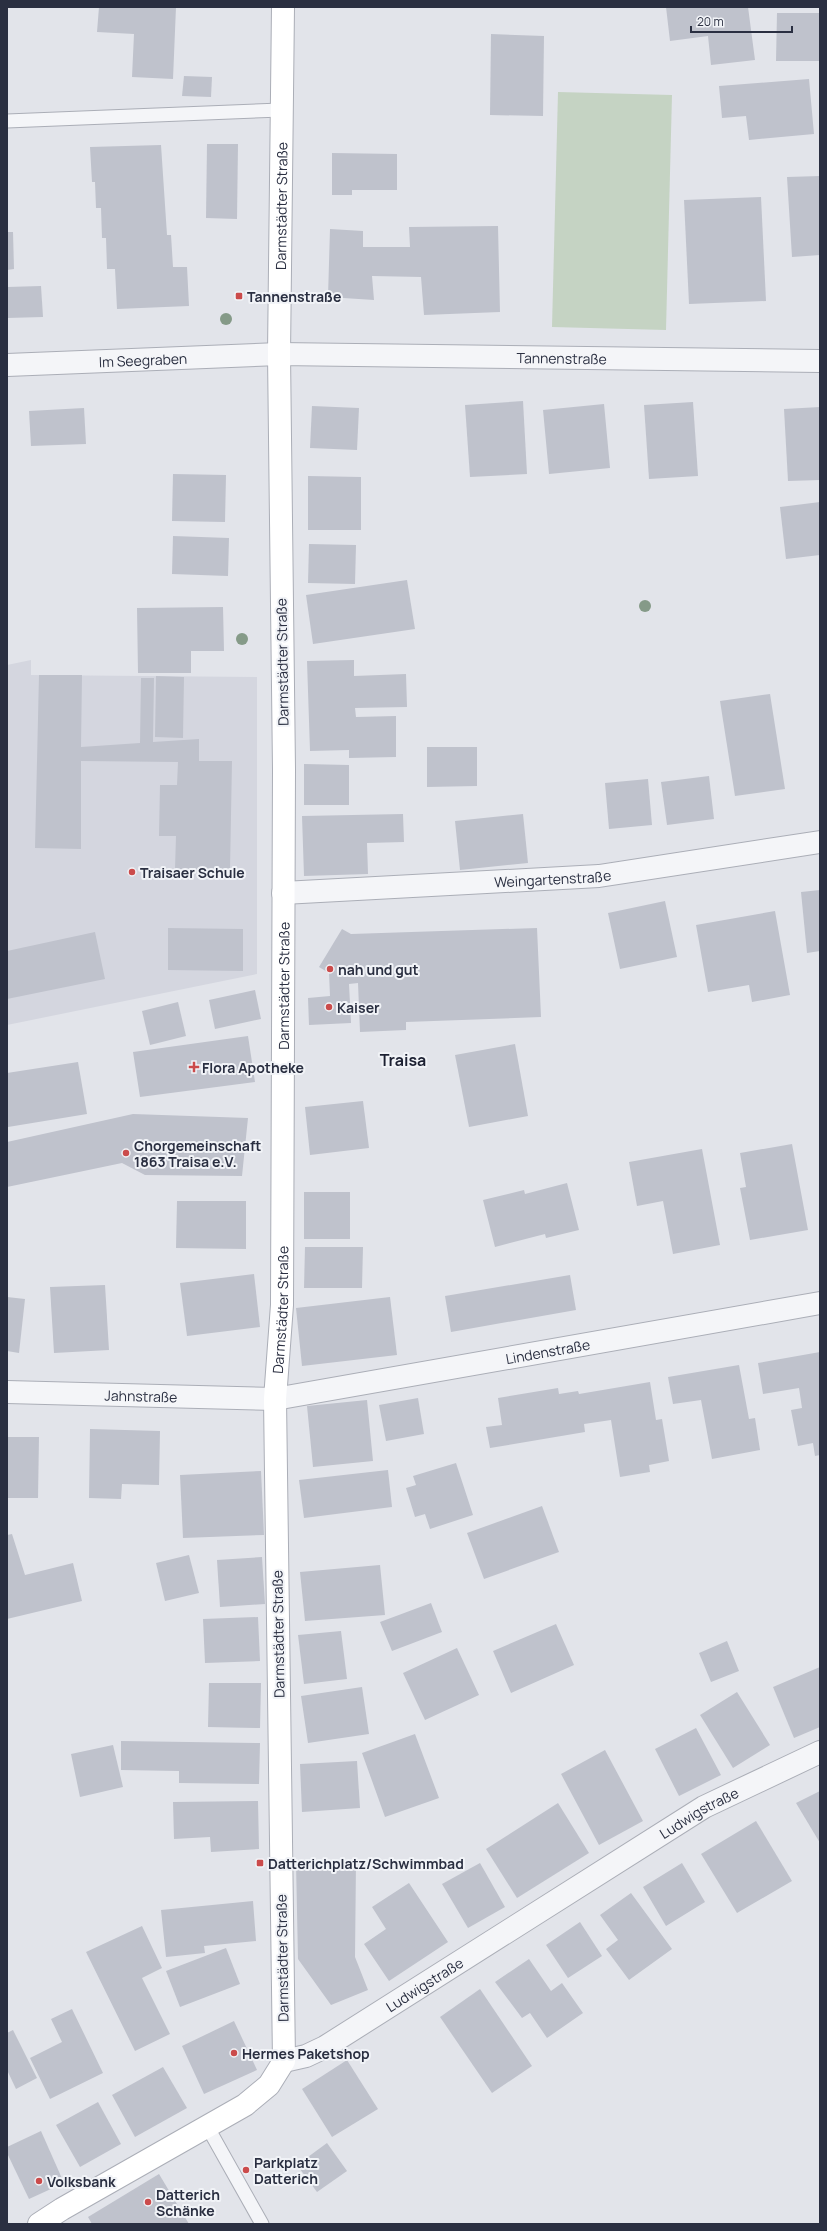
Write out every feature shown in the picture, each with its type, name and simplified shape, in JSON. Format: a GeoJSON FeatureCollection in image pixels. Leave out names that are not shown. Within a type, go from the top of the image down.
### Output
{"type":"FeatureCollection","features":[{"type":"Feature","properties":{"kind":"street","name":"Darmstädter Straße"},"geometry":{"type":"LineString","coordinates":[[283,7],[279,354],[283,893],[282,1305],[275,1399],[284,2061]]}},
{"type":"Feature","properties":{"kind":"street","name":"Tannenstraße"},"geometry":{"type":"LineString","coordinates":[[279,354],[820,361]]}},
{"type":"Feature","properties":{"kind":"street","name":"Im Seegraben"},"geometry":{"type":"LineString","coordinates":[[7,365],[279,354]]}},
{"type":"Feature","properties":{"kind":"street","name":"Weingartenstraße"},"geometry":{"type":"LineString","coordinates":[[283,893],[599,876],[820,842]]}},
{"type":"Feature","properties":{"kind":"street","name":"Lindenstraße"},"geometry":{"type":"LineString","coordinates":[[275,1399],[820,1303]]}},
{"type":"Feature","properties":{"kind":"street","name":"Jahnstraße"},"geometry":{"type":"LineString","coordinates":[[7,1392],[275,1399]]}},
{"type":"Feature","properties":{"kind":"street","name":"Ludwigstraße"},"geometry":{"type":"LineString","coordinates":[[284,2061],[306,2056],[325,2047],[704,1807],[820,1752]]}},
{"type":"Feature","properties":{"kind":"street"},"geometry":{"type":"LineString","coordinates":[[39,2224],[62,2209],[245,2105],[269,2085],[284,2061]]}},
{"type":"Feature","properties":{"kind":"lane"},"geometry":{"type":"LineString","coordinates":[[7,121],[281,110]]}},
{"type":"Feature","properties":{"kind":"lane"},"geometry":{"type":"LineString","coordinates":[[207,2126],[262,2224]]}},
{"type":"Feature","properties":{"kind":"shaded area","name":"Traisaer Schule"},"geometry":{"type":"Polygon","coordinates":[[[31,660],[31,675],[257,677],[257,974],[7,1025],[7,665],[31,660]]]}},
{"type":"Feature","properties":{"kind":"green space"},"geometry":{"type":"Polygon","coordinates":[[[558,92],[672,95],[666,330],[552,327],[558,92]]]}},
{"type":"Feature","properties":{"kind":"building"},"geometry":{"type":"Polygon","coordinates":[[[99,7],[176,7],[173,79],[132,77],[134,34],[97,32],[99,7]]]}},
{"type":"Feature","properties":{"kind":"building"},"geometry":{"type":"Polygon","coordinates":[[[666,7],[748,7],[755,60],[711,65],[708,36],[670,41],[666,7]]]}},
{"type":"Feature","properties":{"kind":"building"},"geometry":{"type":"Polygon","coordinates":[[[777,13],[820,13],[820,61],[776,61],[777,13]]]}},
{"type":"Feature","properties":{"kind":"building"},"geometry":{"type":"Polygon","coordinates":[[[491,34],[544,36],[543,116],[490,115],[491,34]]]}},
{"type":"Feature","properties":{"kind":"building"},"geometry":{"type":"Polygon","coordinates":[[[184,76],[212,77],[211,97],[182,96],[184,76]]]}},
{"type":"Feature","properties":{"kind":"building"},"geometry":{"type":"Polygon","coordinates":[[[809,79],[814,134],[749,140],[746,116],[722,118],[719,86],[809,79]]]}},
{"type":"Feature","properties":{"kind":"building"},"geometry":{"type":"Polygon","coordinates":[[[207,144],[238,144],[237,219],[206,218],[207,144]]]}},
{"type":"Feature","properties":{"kind":"building"},"geometry":{"type":"Polygon","coordinates":[[[161,145],[167,235],[171,235],[173,267],[187,267],[189,306],[117,309],[115,269],[107,269],[106,238],[102,238],[101,208],[96,208],[95,182],[92,182],[90,147],[161,145]]]}},
{"type":"Feature","properties":{"kind":"building"},"geometry":{"type":"Polygon","coordinates":[[[332,153],[397,154],[397,190],[352,190],[352,195],[332,195],[332,153]]]}},
{"type":"Feature","properties":{"kind":"building"},"geometry":{"type":"Polygon","coordinates":[[[820,176],[820,255],[792,257],[787,177],[820,176]]]}},
{"type":"Feature","properties":{"kind":"building"},"geometry":{"type":"Polygon","coordinates":[[[761,197],[766,301],[689,304],[684,200],[761,197]]]}},
{"type":"Feature","properties":{"kind":"building"},"geometry":{"type":"Polygon","coordinates":[[[498,226],[500,312],[424,315],[421,277],[372,276],[374,300],[328,297],[330,229],[363,231],[363,247],[410,247],[409,227],[498,226]]]}},
{"type":"Feature","properties":{"kind":"building"},"geometry":{"type":"Polygon","coordinates":[[[7,232],[13,232],[14,269],[7,270],[7,232]]]}},
{"type":"Feature","properties":{"kind":"building"},"geometry":{"type":"Polygon","coordinates":[[[41,286],[43,317],[7,318],[7,287],[41,286]]]}},
{"type":"Feature","properties":{"kind":"building"},"geometry":{"type":"Polygon","coordinates":[[[523,401],[527,474],[470,477],[465,405],[523,401]]]}},
{"type":"Feature","properties":{"kind":"building"},"geometry":{"type":"Polygon","coordinates":[[[693,402],[698,476],[649,479],[644,405],[693,402]]]}},
{"type":"Feature","properties":{"kind":"building"},"geometry":{"type":"Polygon","coordinates":[[[604,404],[610,468],[549,474],[543,410],[604,404]]]}},
{"type":"Feature","properties":{"kind":"building"},"geometry":{"type":"Polygon","coordinates":[[[312,406],[359,408],[357,450],[310,448],[312,406]]]}},
{"type":"Feature","properties":{"kind":"building"},"geometry":{"type":"Polygon","coordinates":[[[820,407],[820,480],[788,481],[784,409],[820,407]]]}},
{"type":"Feature","properties":{"kind":"building"},"geometry":{"type":"Polygon","coordinates":[[[84,408],[86,444],[31,446],[29,411],[84,408]]]}},
{"type":"Feature","properties":{"kind":"building"},"geometry":{"type":"Polygon","coordinates":[[[173,474],[226,475],[225,522],[172,521],[173,474]]]}},
{"type":"Feature","properties":{"kind":"building"},"geometry":{"type":"Polygon","coordinates":[[[308,476],[361,477],[361,530],[308,530],[308,476]]]}},
{"type":"Feature","properties":{"kind":"building"},"geometry":{"type":"Polygon","coordinates":[[[820,502],[820,555],[786,559],[780,507],[820,502]]]}},
{"type":"Feature","properties":{"kind":"building"},"geometry":{"type":"Polygon","coordinates":[[[173,536],[229,538],[228,576],[172,574],[173,536]]]}},
{"type":"Feature","properties":{"kind":"building"},"geometry":{"type":"Polygon","coordinates":[[[309,544],[356,545],[355,584],[308,583],[309,544]]]}},
{"type":"Feature","properties":{"kind":"building"},"geometry":{"type":"Polygon","coordinates":[[[407,580],[415,629],[313,644],[306,595],[407,580]]]}},
{"type":"Feature","properties":{"kind":"building"},"geometry":{"type":"Polygon","coordinates":[[[223,607],[224,651],[191,651],[191,673],[138,673],[137,608],[223,607]]]}},
{"type":"Feature","properties":{"kind":"building"},"geometry":{"type":"Polygon","coordinates":[[[354,660],[354,676],[406,674],[407,707],[355,708],[356,717],[396,716],[396,757],[349,758],[349,750],[310,751],[307,661],[354,660]]]}},
{"type":"Feature","properties":{"kind":"building"},"geometry":{"type":"Polygon","coordinates":[[[39,675],[82,675],[81,747],[140,743],[141,678],[154,678],[153,742],[199,739],[199,761],[232,761],[230,870],[175,869],[176,836],[159,836],[160,785],[177,785],[178,762],[81,761],[81,849],[35,848],[39,675]]]}},
{"type":"Feature","properties":{"kind":"building"},"geometry":{"type":"Polygon","coordinates":[[[156,676],[184,677],[183,738],[155,737],[156,676]]]}},
{"type":"Feature","properties":{"kind":"building"},"geometry":{"type":"Polygon","coordinates":[[[770,694],[785,789],[735,796],[720,701],[770,694]]]}},
{"type":"Feature","properties":{"kind":"building"},"geometry":{"type":"Polygon","coordinates":[[[427,747],[477,747],[477,786],[427,787],[427,747]]]}},
{"type":"Feature","properties":{"kind":"building"},"geometry":{"type":"Polygon","coordinates":[[[304,764],[349,765],[349,805],[304,805],[304,764]]]}},
{"type":"Feature","properties":{"kind":"building"},"geometry":{"type":"Polygon","coordinates":[[[709,776],[714,819],[667,825],[661,782],[709,776]]]}},
{"type":"Feature","properties":{"kind":"building"},"geometry":{"type":"Polygon","coordinates":[[[648,779],[652,825],[609,829],[605,783],[648,779]]]}},
{"type":"Feature","properties":{"kind":"building"},"geometry":{"type":"Polygon","coordinates":[[[403,814],[404,842],[367,843],[368,874],[304,876],[302,816],[403,814]]]}},
{"type":"Feature","properties":{"kind":"building"},"geometry":{"type":"Polygon","coordinates":[[[523,814],[528,863],[460,870],[455,821],[523,814]]]}},
{"type":"Feature","properties":{"kind":"building"},"geometry":{"type":"Polygon","coordinates":[[[820,890],[820,951],[807,953],[801,892],[820,890]]]}},
{"type":"Feature","properties":{"kind":"building"},"geometry":{"type":"Polygon","coordinates":[[[665,901],[677,957],[620,969],[608,913],[665,901]]]}},
{"type":"Feature","properties":{"kind":"building"},"geometry":{"type":"Polygon","coordinates":[[[775,911],[790,995],[752,1002],[749,985],[708,992],[696,925],[775,911]]]}},
{"type":"Feature","properties":{"kind":"building"},"geometry":{"type":"Polygon","coordinates":[[[168,928],[243,929],[243,971],[168,970],[168,928]]]}},
{"type":"Feature","properties":{"kind":"building"},"geometry":{"type":"Polygon","coordinates":[[[537,928],[541,1017],[406,1022],[406,1030],[360,1032],[358,983],[349,984],[351,1023],[309,1025],[308,998],[330,996],[329,973],[319,967],[342,929],[351,934],[537,928]]]}},
{"type":"Feature","properties":{"kind":"building"},"geometry":{"type":"Polygon","coordinates":[[[95,932],[105,979],[7,999],[7,951],[95,932]]]}},
{"type":"Feature","properties":{"kind":"building"},"geometry":{"type":"Polygon","coordinates":[[[255,990],[261,1019],[215,1029],[209,1000],[255,990]]]}},
{"type":"Feature","properties":{"kind":"building"},"geometry":{"type":"Polygon","coordinates":[[[178,1002],[186,1036],[150,1045],[142,1011],[178,1002]]]}},
{"type":"Feature","properties":{"kind":"building","name":"Flora Apotheke"},"geometry":{"type":"Polygon","coordinates":[[[248,1036],[255,1082],[140,1097],[133,1052],[248,1036]]]}},
{"type":"Feature","properties":{"kind":"building"},"geometry":{"type":"Polygon","coordinates":[[[515,1044],[528,1116],[469,1127],[455,1055],[515,1044]]]}},
{"type":"Feature","properties":{"kind":"building"},"geometry":{"type":"Polygon","coordinates":[[[78,1062],[87,1114],[8,1127],[7,1073],[78,1062]]]}},
{"type":"Feature","properties":{"kind":"building"},"geometry":{"type":"Polygon","coordinates":[[[363,1101],[369,1148],[310,1155],[305,1107],[363,1101]]]}},
{"type":"Feature","properties":{"kind":"building","name":"Chorgemeinschaft 1863 Traisa e.V."},"geometry":{"type":"Polygon","coordinates":[[[133,1114],[248,1118],[242,1176],[145,1175],[122,1163],[7,1187],[7,1142],[133,1114]]]}},
{"type":"Feature","properties":{"kind":"building"},"geometry":{"type":"Polygon","coordinates":[[[792,1144],[808,1230],[750,1240],[740,1188],[746,1187],[740,1153],[792,1144]]]}},
{"type":"Feature","properties":{"kind":"building"},"geometry":{"type":"Polygon","coordinates":[[[702,1149],[720,1245],[673,1254],[663,1201],[637,1206],[629,1162],[702,1149]]]}},
{"type":"Feature","properties":{"kind":"building"},"geometry":{"type":"Polygon","coordinates":[[[567,1183],[579,1230],[546,1238],[545,1234],[495,1247],[483,1200],[524,1190],[525,1194],[567,1183]]]}},
{"type":"Feature","properties":{"kind":"building"},"geometry":{"type":"Polygon","coordinates":[[[304,1192],[350,1192],[350,1239],[304,1239],[304,1192]]]}},
{"type":"Feature","properties":{"kind":"building"},"geometry":{"type":"Polygon","coordinates":[[[177,1201],[246,1201],[246,1249],[176,1248],[177,1201]]]}},
{"type":"Feature","properties":{"kind":"building"},"geometry":{"type":"Polygon","coordinates":[[[305,1247],[363,1247],[362,1288],[304,1288],[305,1247]]]}},
{"type":"Feature","properties":{"kind":"building"},"geometry":{"type":"Polygon","coordinates":[[[254,1274],[260,1327],[187,1336],[180,1283],[254,1274]]]}},
{"type":"Feature","properties":{"kind":"building"},"geometry":{"type":"Polygon","coordinates":[[[570,1275],[576,1310],[451,1332],[445,1296],[570,1275]]]}},
{"type":"Feature","properties":{"kind":"building"},"geometry":{"type":"Polygon","coordinates":[[[105,1285],[109,1350],[54,1353],[50,1287],[105,1285]]]}},
{"type":"Feature","properties":{"kind":"building"},"geometry":{"type":"Polygon","coordinates":[[[7,1297],[25,1299],[19,1353],[7,1351],[7,1297]]]}},
{"type":"Feature","properties":{"kind":"building"},"geometry":{"type":"Polygon","coordinates":[[[390,1297],[397,1355],[302,1366],[296,1308],[390,1297]]]}},
{"type":"Feature","properties":{"kind":"building"},"geometry":{"type":"Polygon","coordinates":[[[820,1352],[820,1455],[815,1456],[813,1443],[798,1446],[791,1410],[802,1408],[799,1388],[763,1394],[758,1363],[820,1352]]]}},
{"type":"Feature","properties":{"kind":"building"},"geometry":{"type":"Polygon","coordinates":[[[739,1365],[749,1419],[755,1418],[760,1450],[712,1459],[701,1400],[673,1404],[668,1377],[739,1365]]]}},
{"type":"Feature","properties":{"kind":"building"},"geometry":{"type":"Polygon","coordinates":[[[650,1382],[656,1420],[662,1419],[669,1461],[649,1465],[650,1472],[620,1477],[611,1420],[584,1424],[585,1432],[490,1448],[486,1427],[502,1425],[498,1398],[558,1388],[559,1394],[578,1391],[579,1394],[650,1382]]]}},
{"type":"Feature","properties":{"kind":"building"},"geometry":{"type":"Polygon","coordinates":[[[418,1398],[424,1434],[386,1441],[379,1405],[418,1398]]]}},
{"type":"Feature","properties":{"kind":"building"},"geometry":{"type":"Polygon","coordinates":[[[367,1400],[373,1461],[313,1467],[307,1406],[367,1400]]]}},
{"type":"Feature","properties":{"kind":"building"},"geometry":{"type":"Polygon","coordinates":[[[90,1429],[160,1431],[159,1485],[122,1484],[121,1499],[89,1498],[90,1429]]]}},
{"type":"Feature","properties":{"kind":"building"},"geometry":{"type":"Polygon","coordinates":[[[7,1437],[39,1437],[38,1498],[7,1498],[7,1437]]]}},
{"type":"Feature","properties":{"kind":"building"},"geometry":{"type":"Polygon","coordinates":[[[456,1463],[473,1515],[430,1529],[425,1514],[415,1517],[406,1488],[416,1485],[413,1476],[456,1463]]]}},
{"type":"Feature","properties":{"kind":"building"},"geometry":{"type":"Polygon","coordinates":[[[388,1470],[392,1507],[304,1518],[299,1480],[388,1470]]]}},
{"type":"Feature","properties":{"kind":"building"},"geometry":{"type":"Polygon","coordinates":[[[261,1471],[264,1535],[183,1538],[180,1475],[261,1471]]]}},
{"type":"Feature","properties":{"kind":"building"},"geometry":{"type":"Polygon","coordinates":[[[542,1506],[559,1552],[484,1579],[467,1533],[542,1506]]]}},
{"type":"Feature","properties":{"kind":"building"},"geometry":{"type":"Polygon","coordinates":[[[12,1534],[25,1575],[73,1563],[82,1601],[7,1619],[7,1535],[12,1534]]]}},
{"type":"Feature","properties":{"kind":"building"},"geometry":{"type":"Polygon","coordinates":[[[189,1555],[199,1593],[165,1601],[156,1563],[189,1555]]]}},
{"type":"Feature","properties":{"kind":"building"},"geometry":{"type":"Polygon","coordinates":[[[262,1557],[265,1604],[220,1607],[217,1560],[262,1557]]]}},
{"type":"Feature","properties":{"kind":"building"},"geometry":{"type":"Polygon","coordinates":[[[380,1565],[385,1615],[305,1621],[300,1572],[380,1565]]]}},
{"type":"Feature","properties":{"kind":"building"},"geometry":{"type":"Polygon","coordinates":[[[431,1603],[442,1632],[392,1651],[380,1622],[431,1603]]]}},
{"type":"Feature","properties":{"kind":"building"},"geometry":{"type":"Polygon","coordinates":[[[258,1617],[260,1661],[205,1663],[203,1619],[258,1617]]]}},
{"type":"Feature","properties":{"kind":"building"},"geometry":{"type":"Polygon","coordinates":[[[556,1624],[574,1665],[511,1693],[493,1651],[556,1624]]]}},
{"type":"Feature","properties":{"kind":"building"},"geometry":{"type":"Polygon","coordinates":[[[341,1631],[347,1679],[304,1684],[298,1635],[341,1631]]]}},
{"type":"Feature","properties":{"kind":"building"},"geometry":{"type":"Polygon","coordinates":[[[727,1641],[739,1671],[711,1682],[699,1653],[727,1641]]]}},
{"type":"Feature","properties":{"kind":"building"},"geometry":{"type":"Polygon","coordinates":[[[457,1648],[479,1695],[425,1720],[403,1673],[457,1648]]]}},
{"type":"Feature","properties":{"kind":"building"},"geometry":{"type":"Polygon","coordinates":[[[820,1667],[820,1727],[794,1738],[773,1687],[820,1667]]]}},
{"type":"Feature","properties":{"kind":"building"},"geometry":{"type":"Polygon","coordinates":[[[209,1683],[261,1683],[260,1728],[208,1727],[209,1683]]]}},
{"type":"Feature","properties":{"kind":"building"},"geometry":{"type":"Polygon","coordinates":[[[362,1687],[369,1734],[308,1743],[301,1696],[362,1687]]]}},
{"type":"Feature","properties":{"kind":"building"},"geometry":{"type":"Polygon","coordinates":[[[737,1692],[770,1745],[733,1768],[700,1715],[737,1692]]]}},
{"type":"Feature","properties":{"kind":"building"},"geometry":{"type":"Polygon","coordinates":[[[696,1728],[721,1775],[679,1796],[655,1749],[696,1728]]]}},
{"type":"Feature","properties":{"kind":"building"},"geometry":{"type":"Polygon","coordinates":[[[415,1734],[439,1798],[385,1817],[362,1753],[415,1734]]]}},
{"type":"Feature","properties":{"kind":"building"},"geometry":{"type":"Polygon","coordinates":[[[121,1741],[260,1743],[259,1784],[179,1783],[179,1771],[121,1770],[121,1741]]]}},
{"type":"Feature","properties":{"kind":"building"},"geometry":{"type":"Polygon","coordinates":[[[113,1745],[123,1787],[80,1797],[71,1754],[113,1745]]]}},
{"type":"Feature","properties":{"kind":"building"},"geometry":{"type":"Polygon","coordinates":[[[605,1750],[643,1821],[599,1845],[561,1774],[605,1750]]]}},
{"type":"Feature","properties":{"kind":"building"},"geometry":{"type":"Polygon","coordinates":[[[357,1761],[360,1808],[302,1812],[300,1764],[357,1761]]]}},
{"type":"Feature","properties":{"kind":"building"},"geometry":{"type":"Polygon","coordinates":[[[820,1791],[820,1843],[796,1803],[820,1791]]]}},
{"type":"Feature","properties":{"kind":"building"},"geometry":{"type":"Polygon","coordinates":[[[258,1801],[259,1849],[211,1852],[210,1837],[174,1839],[173,1802],[258,1801]]]}},
{"type":"Feature","properties":{"kind":"building"},"geometry":{"type":"Polygon","coordinates":[[[558,1803],[589,1853],[517,1898],[486,1849],[558,1803]]]}},
{"type":"Feature","properties":{"kind":"building"},"geometry":{"type":"Polygon","coordinates":[[[756,1821],[792,1881],[737,1913],[701,1854],[756,1821]]]}},
{"type":"Feature","properties":{"kind":"building"},"geometry":{"type":"Polygon","coordinates":[[[356,1861],[355,1957],[368,1990],[331,2005],[298,1959],[296,1863],[356,1861]]]}},
{"type":"Feature","properties":{"kind":"building"},"geometry":{"type":"Polygon","coordinates":[[[480,1863],[505,1907],[468,1928],[442,1884],[480,1863]]]}},
{"type":"Feature","properties":{"kind":"building"},"geometry":{"type":"Polygon","coordinates":[[[682,1863],[705,1902],[666,1926],[643,1887],[682,1863]]]}},
{"type":"Feature","properties":{"kind":"building"},"geometry":{"type":"Polygon","coordinates":[[[409,1883],[448,1942],[389,1981],[364,1944],[386,1929],[372,1907],[409,1883]]]}},
{"type":"Feature","properties":{"kind":"building"},"geometry":{"type":"Polygon","coordinates":[[[631,1893],[672,1949],[629,1980],[606,1949],[618,1940],[600,1915],[631,1893]]]}},
{"type":"Feature","properties":{"kind":"building"},"geometry":{"type":"Polygon","coordinates":[[[253,1901],[256,1941],[204,1946],[205,1953],[166,1957],[161,1910],[253,1901]]]}},
{"type":"Feature","properties":{"kind":"building"},"geometry":{"type":"Polygon","coordinates":[[[580,1922],[602,1956],[568,1978],[546,1945],[580,1922]]]}},
{"type":"Feature","properties":{"kind":"building"},"geometry":{"type":"Polygon","coordinates":[[[142,1926],[162,1968],[142,1978],[170,2034],[135,2051],[86,1952],[142,1926]]]}},
{"type":"Feature","properties":{"kind":"building"},"geometry":{"type":"Polygon","coordinates":[[[226,1948],[240,1984],[180,2007],[166,1971],[226,1948]]]}},
{"type":"Feature","properties":{"kind":"building"},"geometry":{"type":"Polygon","coordinates":[[[529,1959],[551,1991],[562,1983],[583,2013],[547,2038],[530,2013],[522,2018],[495,1982],[529,1959]]]}},
{"type":"Feature","properties":{"kind":"building"},"geometry":{"type":"Polygon","coordinates":[[[480,1989],[532,2066],[492,2093],[440,2017],[480,1989]]]}},
{"type":"Feature","properties":{"kind":"building"},"geometry":{"type":"Polygon","coordinates":[[[72,2009],[103,2073],[50,2099],[30,2058],[62,2042],[51,2019],[72,2009]]]}},
{"type":"Feature","properties":{"kind":"building"},"geometry":{"type":"Polygon","coordinates":[[[234,2021],[257,2070],[204,2094],[182,2046],[234,2021]]]}},
{"type":"Feature","properties":{"kind":"building"},"geometry":{"type":"Polygon","coordinates":[[[13,2030],[37,2078],[16,2089],[7,2070],[7,2033],[13,2030]]]}},
{"type":"Feature","properties":{"kind":"building"},"geometry":{"type":"Polygon","coordinates":[[[347,2060],[378,2109],[332,2137],[302,2089],[347,2060]]]}},
{"type":"Feature","properties":{"kind":"building"},"geometry":{"type":"Polygon","coordinates":[[[163,2067],[187,2108],[135,2137],[112,2095],[163,2067]]]}},
{"type":"Feature","properties":{"kind":"building"},"geometry":{"type":"Polygon","coordinates":[[[98,2102],[121,2144],[80,2167],[56,2125],[98,2102]]]}},
{"type":"Feature","properties":{"kind":"building"},"geometry":{"type":"Polygon","coordinates":[[[41,2131],[64,2183],[29,2199],[7,2153],[7,2147],[41,2131]]]}},
{"type":"Feature","properties":{"kind":"building"},"geometry":{"type":"Polygon","coordinates":[[[327,2143],[347,2171],[317,2192],[297,2165],[327,2143]]]}},
{"type":"Feature","properties":{"kind":"building"},"geometry":{"type":"Polygon","coordinates":[[[159,2174],[189,2224],[92,2224],[88,2217],[159,2174]]]}},
{"type":"Feature","properties":{"kind":"place","name":"Tannenstraße"},"geometry":{"type":"Point","coordinates":[239,296]}},
{"type":"Feature","properties":{"kind":"place","name":"Traisaer Schule"},"geometry":{"type":"Point","coordinates":[132,872]}},
{"type":"Feature","properties":{"kind":"place","name":"nah und gut"},"geometry":{"type":"Point","coordinates":[330,969]}},
{"type":"Feature","properties":{"kind":"place","name":"Kaiser"},"geometry":{"type":"Point","coordinates":[329,1007]}},
{"type":"Feature","properties":{"kind":"place","name":"Flora Apotheke"},"geometry":{"type":"Point","coordinates":[194,1067]}},
{"type":"Feature","properties":{"kind":"place","name":"Chorgemeinschaft 1863 Traisa e.V."},"geometry":{"type":"Point","coordinates":[126,1153]}},
{"type":"Feature","properties":{"kind":"place","name":"Datterichplatz/Schwimmbad"},"geometry":{"type":"Point","coordinates":[260,1863]}},
{"type":"Feature","properties":{"kind":"place","name":"Hermes Paketshop"},"geometry":{"type":"Point","coordinates":[234,2053]}},
{"type":"Feature","properties":{"kind":"place","name":"Parkplatz Datterich"},"geometry":{"type":"Point","coordinates":[246,2170]}},
{"type":"Feature","properties":{"kind":"place","name":"Volksbank"},"geometry":{"type":"Point","coordinates":[39,2181]}},
{"type":"Feature","properties":{"kind":"place","name":"Datterich Schänke"},"geometry":{"type":"Point","coordinates":[148,2202]}},
{"type":"Feature","properties":{"kind":"district","name":"Traisa"},"geometry":{"type":"Point","coordinates":[403,1060]}}]}
